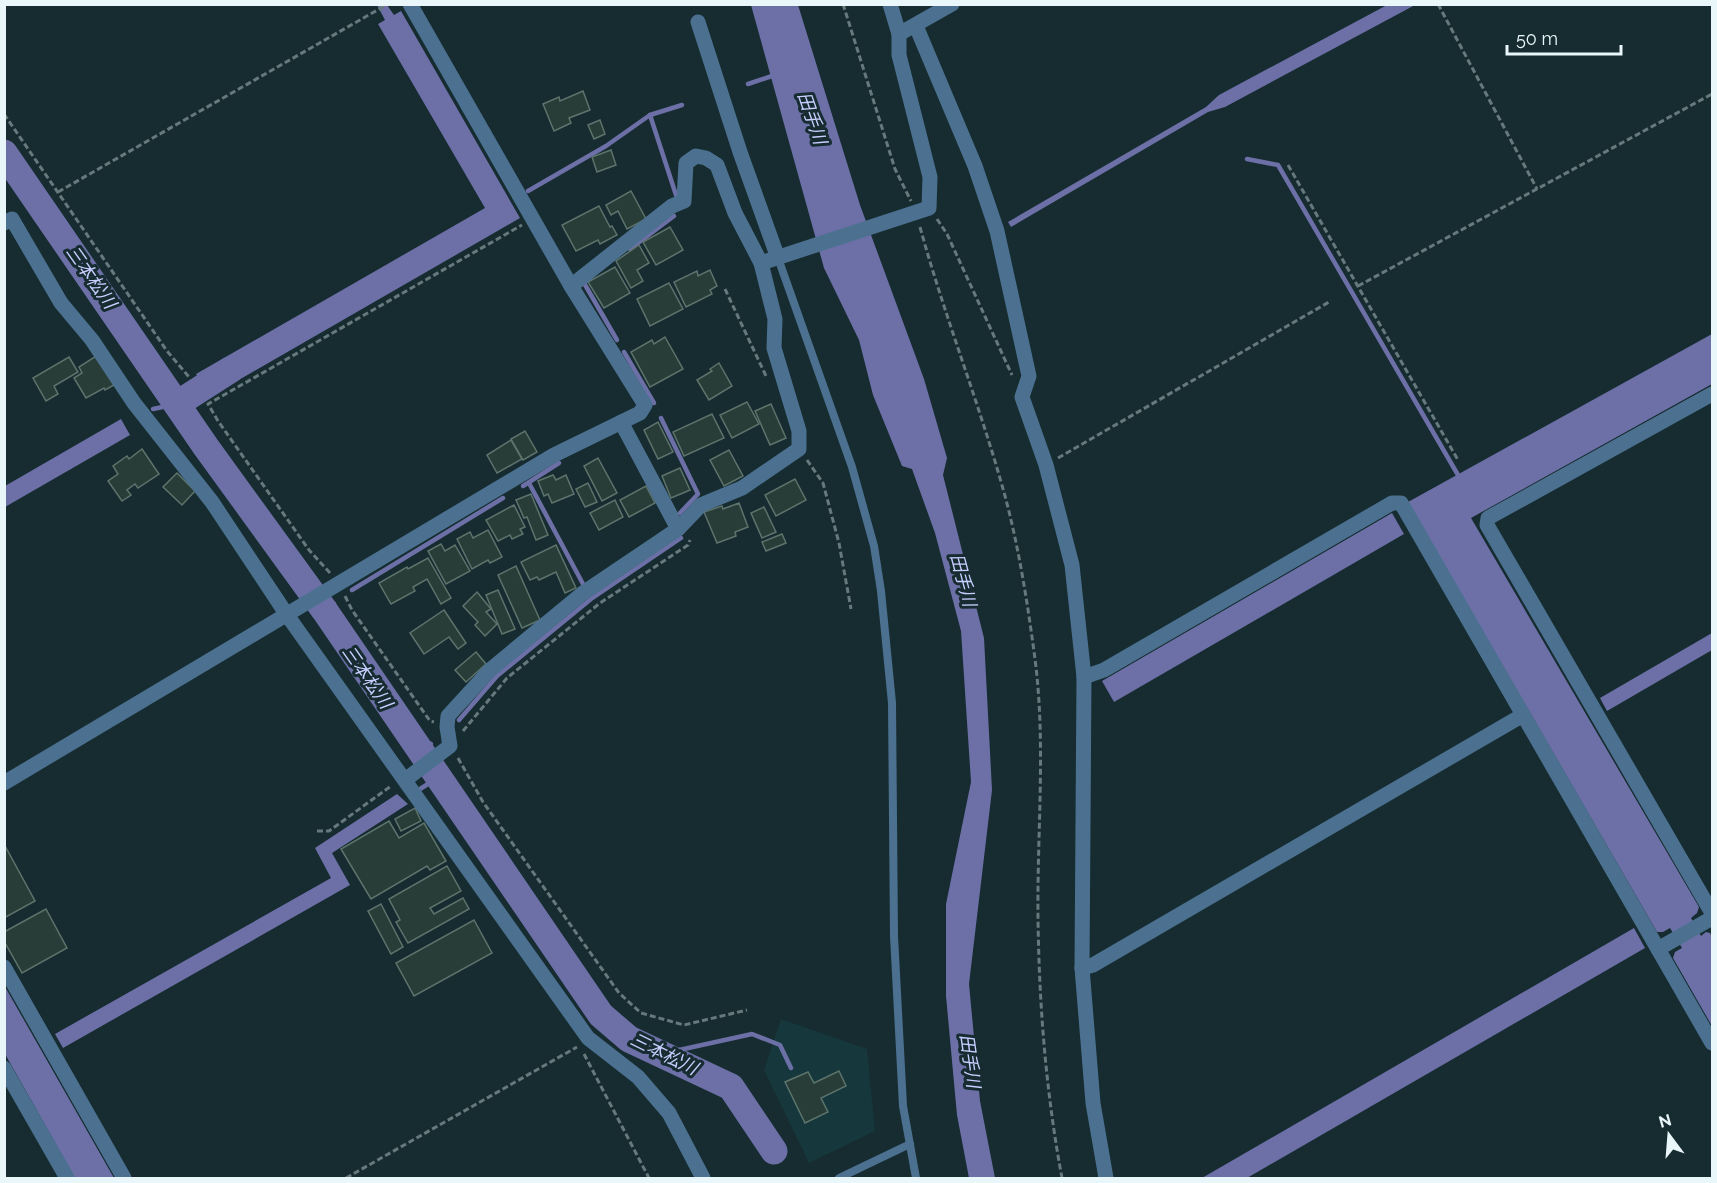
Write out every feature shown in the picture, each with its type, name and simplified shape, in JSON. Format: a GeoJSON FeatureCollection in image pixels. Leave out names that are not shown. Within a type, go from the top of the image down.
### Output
{"type":"FeatureCollection","features":[{"type":"Feature","properties":{"kind":"street"},"geometry":{"type":"LineString","coordinates":[[4,783],[554,455],[640,413],[645,405],[571,286],[410,4]]}},
{"type":"Feature","properties":{"kind":"street"},"geometry":{"type":"LineString","coordinates":[[761,263],[916,212],[930,177],[899,55],[899,34],[890,4]]}},
{"type":"Feature","properties":{"kind":"street"},"geometry":{"type":"LineString","coordinates":[[899,34],[952,4]]}},
{"type":"Feature","properties":{"kind":"street"},"geometry":{"type":"LineString","coordinates":[[698,22],[740,152],[783,256]]}},
{"type":"Feature","properties":{"kind":"street"},"geometry":{"type":"LineString","coordinates":[[916,26],[975,166],[997,231],[1029,376],[1022,397],[1046,465],[1072,565],[1084,677],[1082,968],[1093,1103],[1106,1179]]}},
{"type":"Feature","properties":{"kind":"street"},"geometry":{"type":"LineString","coordinates":[[405,780],[450,746],[448,716],[490,670],[583,593],[678,530],[701,505],[742,488],[799,449],[799,431],[774,348],[775,319],[761,263],[735,213],[717,165],[706,158],[696,156],[686,163],[684,201],[672,206],[571,286]]}},
{"type":"Feature","properties":{"kind":"street"},"geometry":{"type":"LineString","coordinates":[[4,223],[12,219],[61,303],[92,340],[135,404],[212,502],[588,1038],[600,1050],[638,1077],[669,1113],[703,1179]]}},
{"type":"Feature","properties":{"kind":"street"},"geometry":{"type":"LineString","coordinates":[[1713,394],[1488,518],[1487,525],[1713,913]]}},
{"type":"Feature","properties":{"kind":"street"},"geometry":{"type":"LineString","coordinates":[[621,422],[678,530]]}},
{"type":"Feature","properties":{"kind":"street"},"geometry":{"type":"LineString","coordinates":[[1084,677],[1104,670],[1392,503],[1401,503],[1713,1043]]}},
{"type":"Feature","properties":{"kind":"street"},"geometry":{"type":"LineString","coordinates":[[1082,968],[1093,965],[1523,715]]}},
{"type":"Feature","properties":{"kind":"street"},"geometry":{"type":"LineString","coordinates":[[1658,949],[1706,922]]}},
{"type":"Feature","properties":{"kind":"street"},"geometry":{"type":"LineString","coordinates":[[4,967],[124,1179]]}},
{"type":"Feature","properties":{"kind":"street"},"geometry":{"type":"LineString","coordinates":[[4,1068],[67,1179]]}},
{"type":"Feature","properties":{"kind":"lane"},"geometry":{"type":"LineString","coordinates":[[783,256],[852,466],[874,546],[881,591],[892,703],[894,936],[903,1106],[916,1179]]}},
{"type":"Feature","properties":{"kind":"lane"},"geometry":{"type":"LineString","coordinates":[[838,1179],[910,1144]]}},
{"type":"Feature","properties":{"kind":"path"},"geometry":{"type":"LineString","coordinates":[[58,192],[388,4]]}},
{"type":"Feature","properties":{"kind":"path"},"geometry":{"type":"LineString","coordinates":[[843,4],[895,169],[916,212],[932,271],[979,409],[1006,498],[1022,581],[1035,661],[1040,745],[1038,917],[1042,1021],[1054,1137],[1062,1179]]}},
{"type":"Feature","properties":{"kind":"path"},"geometry":{"type":"LineString","coordinates":[[1438,4],[1537,189]]}},
{"type":"Feature","properties":{"kind":"path"},"geometry":{"type":"LineString","coordinates":[[1358,286],[1713,94]]}},
{"type":"Feature","properties":{"kind":"path"},"geometry":{"type":"LineString","coordinates":[[4,114],[167,351],[189,377]]}},
{"type":"Feature","properties":{"kind":"path"},"geometry":{"type":"LineString","coordinates":[[1288,165],[1458,460]]}},
{"type":"Feature","properties":{"kind":"path"},"geometry":{"type":"LineString","coordinates":[[916,212],[946,234],[1022,397]]}},
{"type":"Feature","properties":{"kind":"path"},"geometry":{"type":"LineString","coordinates":[[447,727],[430,721],[337,585],[309,550],[208,404],[533,219]]}},
{"type":"Feature","properties":{"kind":"path"},"geometry":{"type":"LineString","coordinates":[[1046,465],[1329,302]]}},
{"type":"Feature","properties":{"kind":"path"},"geometry":{"type":"LineString","coordinates":[[678,530],[691,537],[688,545],[600,603],[507,678],[450,746],[490,812],[619,993],[641,1013],[684,1025],[747,1010]]}},
{"type":"Feature","properties":{"kind":"path"},"geometry":{"type":"LineString","coordinates":[[317,831],[329,831],[392,785],[405,780]]}},
{"type":"Feature","properties":{"kind":"path"},"geometry":{"type":"LineString","coordinates":[[346,1179],[581,1045],[586,1059],[650,1179]]}},
{"type":"Feature","properties":{"kind":"shaded area"},"geometry":{"type":"Polygon","coordinates":[[[781,1019],[867,1049],[875,1131],[809,1163],[764,1070],[781,1019]]]}},
{"type":"Feature","properties":{"kind":"water"},"geometry":{"type":"Polygon","coordinates":[[[377,5],[387,5],[394,15],[401,11],[520,218],[211,396],[208,391],[204,393],[196,382],[200,380],[196,374],[485,208],[378,24],[385,20],[377,5]]]}},
{"type":"Feature","properties":{"kind":"water","name":"田手川"},"geometry":{"type":"Polygon","coordinates":[[[751,5],[798,5],[860,205],[924,379],[947,458],[943,475],[984,638],[992,790],[969,984],[980,1101],[995,1178],[969,1178],[957,1115],[946,996],[946,904],[971,782],[961,631],[935,533],[912,469],[902,466],[873,395],[859,340],[824,268],[751,5]]]}},
{"type":"Feature","properties":{"kind":"water"},"geometry":{"type":"Polygon","coordinates":[[[1387,5],[1415,5],[1225,107],[1208,112],[1011,227],[1008,222],[1206,107],[1219,95],[1387,5]]]}},
{"type":"Feature","properties":{"kind":"water"},"geometry":{"type":"Polygon","coordinates":[[[1712,334],[1712,384],[1471,518],[1699,907],[1697,913],[1691,918],[1701,936],[1706,932],[1712,937],[1712,1026],[1673,958],[1675,952],[1682,948],[1670,928],[1657,932],[1408,502],[1712,334]]]}},
{"type":"Feature","properties":{"kind":"water"},"geometry":{"type":"Polygon","coordinates":[[[121,419],[130,435],[5,507],[5,486],[121,419]]]}},
{"type":"Feature","properties":{"kind":"water"},"geometry":{"type":"Polygon","coordinates":[[[1392,513],[1404,534],[1114,702],[1102,681],[1392,513]]]}},
{"type":"Feature","properties":{"kind":"water"},"geometry":{"type":"Polygon","coordinates":[[[1712,633],[1712,650],[1607,711],[1600,698],[1712,633]]]}},
{"type":"Feature","properties":{"kind":"water"},"geometry":{"type":"Polygon","coordinates":[[[397,794],[408,804],[332,853],[350,885],[63,1048],[55,1034],[331,878],[315,848],[397,794]]]}},
{"type":"Feature","properties":{"kind":"water"},"geometry":{"type":"Polygon","coordinates":[[[1634,928],[1645,948],[1247,1178],[1202,1178],[1634,928]]]}},
{"type":"Feature","properties":{"kind":"water"},"geometry":{"type":"Polygon","coordinates":[[[4,985],[114,1178],[75,1178],[5,1054],[4,985]]]}},
{"type":"Feature","properties":{"kind":"building"},"geometry":{"type":"Polygon","coordinates":[[[583,91],[590,110],[569,118],[571,123],[554,131],[543,104],[559,97],[560,101],[583,91]]]}},
{"type":"Feature","properties":{"kind":"building"},"geometry":{"type":"Polygon","coordinates":[[[600,120],[605,134],[594,139],[588,125],[600,120]]]}},
{"type":"Feature","properties":{"kind":"building"},"geometry":{"type":"Polygon","coordinates":[[[611,150],[616,165],[597,172],[592,157],[611,150]]]}},
{"type":"Feature","properties":{"kind":"building"},"geometry":{"type":"Polygon","coordinates":[[[631,191],[646,219],[627,229],[618,211],[611,215],[606,205],[631,191]]]}},
{"type":"Feature","properties":{"kind":"building"},"geometry":{"type":"Polygon","coordinates":[[[599,206],[617,235],[600,244],[598,240],[576,251],[562,225],[599,206]]]}},
{"type":"Feature","properties":{"kind":"building"},"geometry":{"type":"Polygon","coordinates":[[[670,227],[683,250],[656,265],[643,242],[670,227]]]}},
{"type":"Feature","properties":{"kind":"building"},"geometry":{"type":"Polygon","coordinates":[[[639,245],[649,263],[637,270],[643,281],[631,288],[616,261],[639,245]]]}},
{"type":"Feature","properties":{"kind":"building"},"geometry":{"type":"Polygon","coordinates":[[[615,267],[630,293],[604,308],[588,282],[615,267]]]}},
{"type":"Feature","properties":{"kind":"building"},"geometry":{"type":"Polygon","coordinates":[[[710,270],[717,286],[710,290],[712,294],[686,307],[674,282],[697,271],[698,276],[710,270]]]}},
{"type":"Feature","properties":{"kind":"building"},"geometry":{"type":"Polygon","coordinates":[[[669,283],[683,309],[650,326],[637,299],[669,283]]]}},
{"type":"Feature","properties":{"kind":"building"},"geometry":{"type":"Polygon","coordinates":[[[665,337],[683,369],[650,387],[631,352],[652,340],[654,344],[665,337]]]}},
{"type":"Feature","properties":{"kind":"building"},"geometry":{"type":"Polygon","coordinates":[[[96,356],[114,385],[86,398],[74,378],[82,373],[79,367],[96,356]]]}},
{"type":"Feature","properties":{"kind":"building"},"geometry":{"type":"Polygon","coordinates":[[[69,357],[78,372],[54,386],[58,394],[46,401],[33,378],[69,357]]]}},
{"type":"Feature","properties":{"kind":"building"},"geometry":{"type":"Polygon","coordinates":[[[719,363],[732,386],[709,400],[697,380],[712,371],[710,369],[719,363]]]}},
{"type":"Feature","properties":{"kind":"building"},"geometry":{"type":"Polygon","coordinates":[[[747,402],[759,424],[732,438],[720,415],[747,402]]]}},
{"type":"Feature","properties":{"kind":"building"},"geometry":{"type":"Polygon","coordinates":[[[771,404],[786,438],[770,445],[755,411],[771,404]]]}},
{"type":"Feature","properties":{"kind":"building"},"geometry":{"type":"Polygon","coordinates":[[[712,414],[724,438],[684,456],[673,432],[712,414]]]}},
{"type":"Feature","properties":{"kind":"building"},"geometry":{"type":"Polygon","coordinates":[[[658,422],[673,452],[658,459],[644,430],[658,422]]]}},
{"type":"Feature","properties":{"kind":"building"},"geometry":{"type":"Polygon","coordinates":[[[525,431],[537,452],[523,460],[511,439],[525,431]]]}},
{"type":"Feature","properties":{"kind":"building"},"geometry":{"type":"Polygon","coordinates":[[[511,440],[522,459],[497,473],[487,455],[511,440]]]}},
{"type":"Feature","properties":{"kind":"building"},"geometry":{"type":"Polygon","coordinates":[[[142,449],[159,474],[138,488],[135,484],[127,490],[131,495],[122,501],[108,481],[118,474],[113,466],[127,456],[129,459],[142,449]]]}},
{"type":"Feature","properties":{"kind":"building"},"geometry":{"type":"Polygon","coordinates":[[[729,450],[743,476],[724,486],[710,460],[729,450]]]}},
{"type":"Feature","properties":{"kind":"building"},"geometry":{"type":"Polygon","coordinates":[[[598,458],[617,493],[602,501],[584,466],[598,458]]]}},
{"type":"Feature","properties":{"kind":"building"},"geometry":{"type":"Polygon","coordinates":[[[680,468],[690,490],[671,498],[662,476],[680,468]]]}},
{"type":"Feature","properties":{"kind":"building"},"geometry":{"type":"Polygon","coordinates":[[[177,473],[195,491],[182,505],[163,487],[177,473]]]}},
{"type":"Feature","properties":{"kind":"building"},"geometry":{"type":"Polygon","coordinates":[[[553,475],[556,480],[566,475],[574,494],[552,503],[548,494],[544,496],[538,481],[553,475]]]}},
{"type":"Feature","properties":{"kind":"building"},"geometry":{"type":"Polygon","coordinates":[[[795,479],[806,500],[776,516],[765,495],[795,479]]]}},
{"type":"Feature","properties":{"kind":"building"},"geometry":{"type":"Polygon","coordinates":[[[588,483],[597,502],[585,507],[576,489],[588,483]]]}},
{"type":"Feature","properties":{"kind":"building"},"geometry":{"type":"Polygon","coordinates":[[[646,486],[655,503],[629,517],[620,500],[646,486]]]}},
{"type":"Feature","properties":{"kind":"building"},"geometry":{"type":"Polygon","coordinates":[[[531,494],[548,535],[536,540],[527,517],[524,518],[516,500],[531,494]]]}},
{"type":"Feature","properties":{"kind":"building"},"geometry":{"type":"Polygon","coordinates":[[[615,500],[623,517],[599,530],[590,513],[615,500]]]}},
{"type":"Feature","properties":{"kind":"building"},"geometry":{"type":"Polygon","coordinates":[[[739,503],[748,527],[735,532],[736,536],[717,543],[704,512],[722,506],[723,509],[739,503]]]}},
{"type":"Feature","properties":{"kind":"building"},"geometry":{"type":"Polygon","coordinates":[[[514,505],[525,527],[520,529],[523,534],[512,539],[510,535],[498,541],[486,520],[514,505]]]}},
{"type":"Feature","properties":{"kind":"building"},"geometry":{"type":"Polygon","coordinates":[[[764,507],[776,532],[762,538],[751,513],[764,507]]]}},
{"type":"Feature","properties":{"kind":"building"},"geometry":{"type":"Polygon","coordinates":[[[488,530],[502,557],[490,563],[488,560],[472,569],[457,539],[470,532],[473,538],[488,530]]]}},
{"type":"Feature","properties":{"kind":"building"},"geometry":{"type":"Polygon","coordinates":[[[782,534],[786,543],[766,551],[762,542],[782,534]]]}},
{"type":"Feature","properties":{"kind":"building"},"geometry":{"type":"Polygon","coordinates":[[[441,544],[445,551],[455,545],[470,571],[446,584],[428,551],[441,544]]]}},
{"type":"Feature","properties":{"kind":"building"},"geometry":{"type":"Polygon","coordinates":[[[556,545],[576,588],[565,593],[556,572],[539,580],[537,577],[530,580],[521,562],[556,545]]]}},
{"type":"Feature","properties":{"kind":"building"},"geometry":{"type":"Polygon","coordinates":[[[428,558],[451,598],[441,604],[427,579],[413,587],[415,591],[391,604],[379,583],[428,558]]]}},
{"type":"Feature","properties":{"kind":"building"},"geometry":{"type":"Polygon","coordinates":[[[516,566],[540,620],[522,628],[498,575],[516,566]]]}},
{"type":"Feature","properties":{"kind":"building"},"geometry":{"type":"Polygon","coordinates":[[[498,590],[515,629],[502,634],[486,595],[498,590]]]}},
{"type":"Feature","properties":{"kind":"building"},"geometry":{"type":"Polygon","coordinates":[[[477,592],[491,609],[486,612],[497,624],[485,636],[475,625],[478,622],[463,606],[477,592]]]}},
{"type":"Feature","properties":{"kind":"building"},"geometry":{"type":"Polygon","coordinates":[[[444,610],[466,643],[458,649],[449,637],[424,654],[410,633],[444,610]]]}},
{"type":"Feature","properties":{"kind":"building"},"geometry":{"type":"Polygon","coordinates":[[[476,652],[486,664],[466,682],[455,670],[476,652]]]}},
{"type":"Feature","properties":{"kind":"building"},"geometry":{"type":"Polygon","coordinates":[[[415,808],[421,821],[401,831],[395,819],[415,808]]]}},
{"type":"Feature","properties":{"kind":"building"},"geometry":{"type":"Polygon","coordinates":[[[389,821],[399,838],[424,823],[446,861],[430,870],[427,866],[371,899],[341,849],[389,821]]]}},
{"type":"Feature","properties":{"kind":"building"},"geometry":{"type":"Polygon","coordinates":[[[4,844],[35,901],[4,918],[4,844]]]}},
{"type":"Feature","properties":{"kind":"building"},"geometry":{"type":"Polygon","coordinates":[[[447,866],[461,891],[430,908],[434,914],[463,898],[469,909],[408,943],[396,922],[400,920],[389,899],[447,866]]]}},
{"type":"Feature","properties":{"kind":"building"},"geometry":{"type":"Polygon","coordinates":[[[381,904],[403,947],[391,954],[368,911],[381,904]]]}},
{"type":"Feature","properties":{"kind":"building"},"geometry":{"type":"Polygon","coordinates":[[[46,909],[67,948],[22,973],[4,941],[4,932],[46,909]]]}},
{"type":"Feature","properties":{"kind":"building"},"geometry":{"type":"Polygon","coordinates":[[[474,920],[492,953],[414,996],[396,963],[474,920]]]}},
{"type":"Feature","properties":{"kind":"building"},"geometry":{"type":"Polygon","coordinates":[[[839,1071],[846,1086],[821,1098],[828,1112],[805,1123],[785,1082],[808,1072],[814,1083],[839,1071]]]}},
{"type":"Feature","properties":{"kind":"waterway"},"geometry":{"type":"LineString","coordinates":[[748,84],[775,75]]}},
{"type":"Feature","properties":{"kind":"waterway"},"geometry":{"type":"LineString","coordinates":[[528,191],[606,146],[650,115],[682,105]]}},
{"type":"Feature","properties":{"kind":"waterway"},"geometry":{"type":"LineString","coordinates":[[650,115],[676,195]]}},
{"type":"Feature","properties":{"kind":"waterway","name":"三本松川"},"geometry":{"type":"LineString","coordinates":[[4,153],[206,447],[325,611],[601,1015],[629,1039],[731,1087],[774,1151]]}},
{"type":"Feature","properties":{"kind":"waterway"},"geometry":{"type":"LineString","coordinates":[[1247,159],[1278,165],[1458,475]]}},
{"type":"Feature","properties":{"kind":"waterway"},"geometry":{"type":"LineString","coordinates":[[630,249],[674,216]]}},
{"type":"Feature","properties":{"kind":"waterway"},"geometry":{"type":"LineString","coordinates":[[587,280],[584,283],[617,340]]}},
{"type":"Feature","properties":{"kind":"waterway"},"geometry":{"type":"LineString","coordinates":[[624,352],[654,403]]}},
{"type":"Feature","properties":{"kind":"waterway"},"geometry":{"type":"LineString","coordinates":[[177,404],[230,370]]}},
{"type":"Feature","properties":{"kind":"waterway"},"geometry":{"type":"LineString","coordinates":[[153,409],[177,404]]}},
{"type":"Feature","properties":{"kind":"waterway"},"geometry":{"type":"LineString","coordinates":[[661,418],[698,494],[680,513]]}},
{"type":"Feature","properties":{"kind":"waterway"},"geometry":{"type":"LineString","coordinates":[[523,486],[559,463]]}},
{"type":"Feature","properties":{"kind":"waterway"},"geometry":{"type":"LineString","coordinates":[[529,483],[583,584]]}},
{"type":"Feature","properties":{"kind":"waterway"},"geometry":{"type":"LineString","coordinates":[[352,590],[503,498]]}},
{"type":"Feature","properties":{"kind":"waterway"},"geometry":{"type":"LineString","coordinates":[[459,720],[497,676],[591,599],[681,538]]}},
{"type":"Feature","properties":{"kind":"waterway"},"geometry":{"type":"LineString","coordinates":[[325,611],[334,604]]}},
{"type":"Feature","properties":{"kind":"waterway"},"geometry":{"type":"LineString","coordinates":[[422,753],[431,744]]}},
{"type":"Feature","properties":{"kind":"waterway"},"geometry":{"type":"LineString","coordinates":[[420,789],[439,777]]}},
{"type":"Feature","properties":{"kind":"waterway"},"geometry":{"type":"LineString","coordinates":[[661,1054],[752,1034],[780,1045],[791,1068]]}}]}
